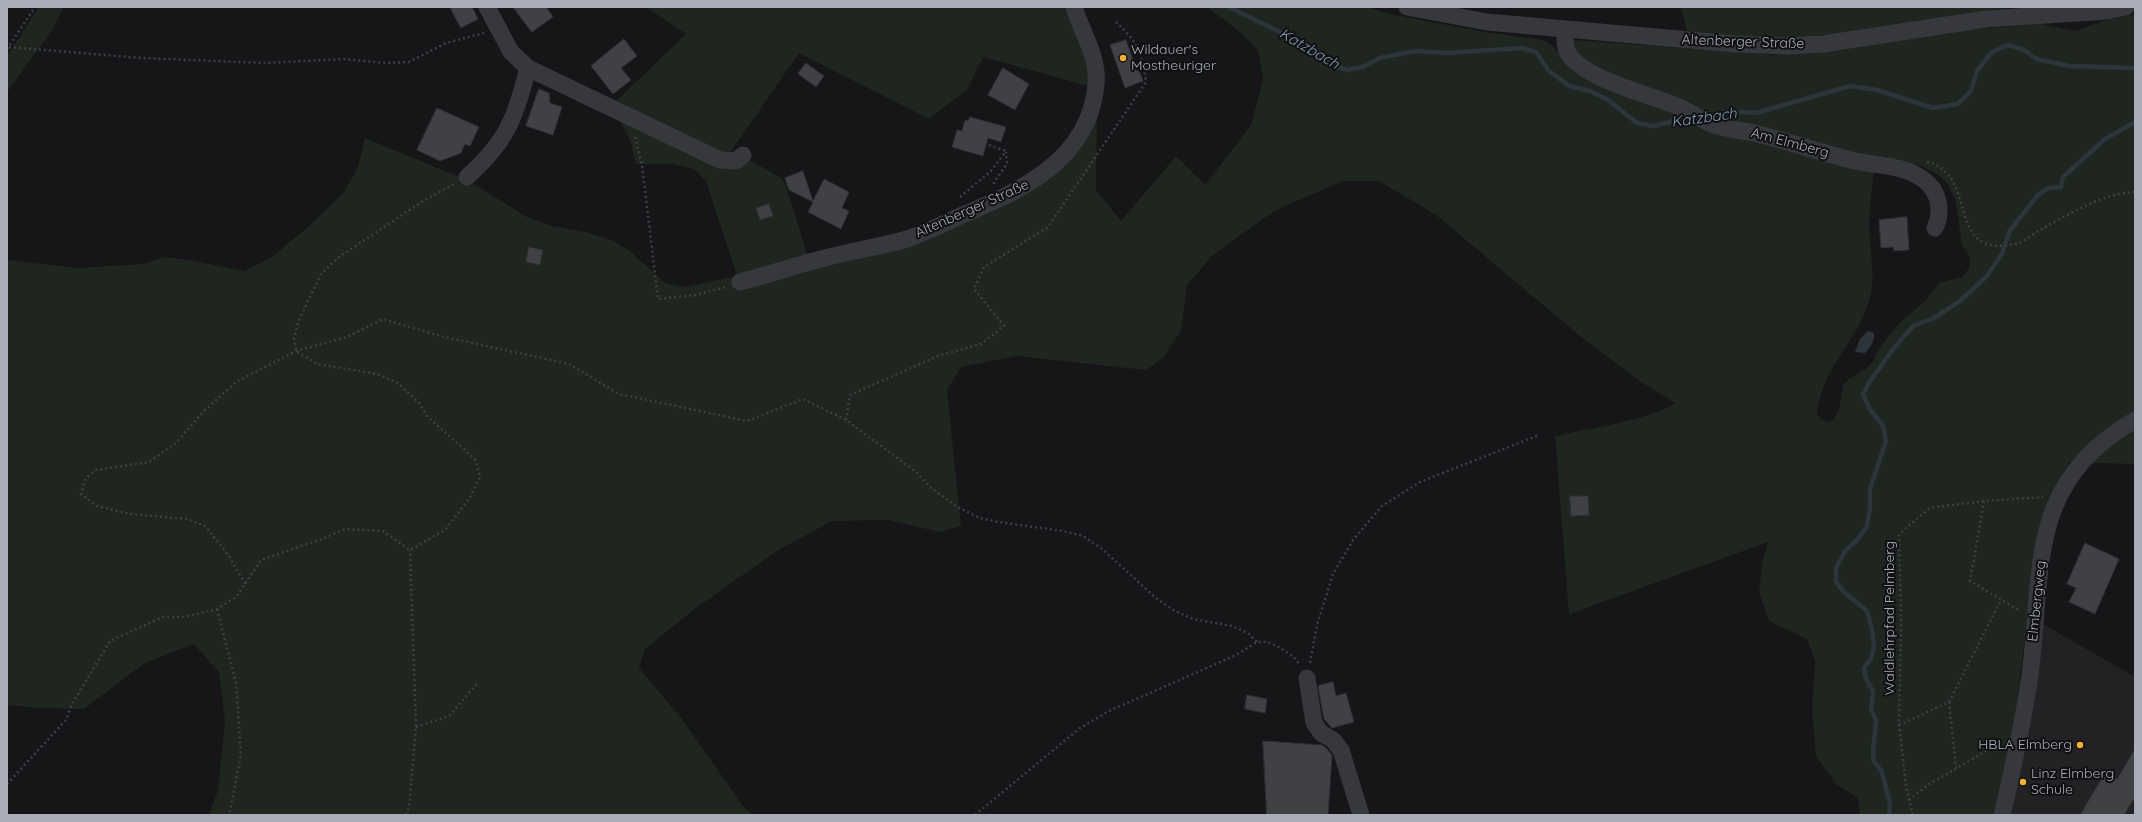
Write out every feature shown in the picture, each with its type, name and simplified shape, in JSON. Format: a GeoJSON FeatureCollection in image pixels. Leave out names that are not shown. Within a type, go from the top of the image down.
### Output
{"type":"FeatureCollection","features":[{"type":"Feature","properties":{"kind":"street"},"geometry":{"type":"LineString","coordinates":[[487,7],[511,52],[528,68],[623,115],[720,160],[736,161],[744,155]]}},
{"type":"Feature","properties":{"kind":"street","name":"Altenberger Straße"},"geometry":{"type":"LineString","coordinates":[[740,282],[820,259],[907,239],[998,200],[1033,182],[1050,168],[1077,140],[1093,104],[1096,83],[1094,60],[1074,7]]}},
{"type":"Feature","properties":{"kind":"street","name":"Altenberger Straße"},"geometry":{"type":"LineString","coordinates":[[1407,7],[1487,22],[1735,44],[1786,46],[1823,44],[1986,19],[2107,11],[2126,7]]}},
{"type":"Feature","properties":{"kind":"street","name":"Am Elmberg"},"geometry":{"type":"LineString","coordinates":[[1565,30],[1565,45],[1570,56],[1582,67],[1608,80],[1701,118],[1852,160],[1906,170],[1924,180],[1935,192],[1940,208],[1935,228]]}},
{"type":"Feature","properties":{"kind":"street"},"geometry":{"type":"LineString","coordinates":[[467,177],[486,159],[508,130],[517,109],[528,68]]}},
{"type":"Feature","properties":{"kind":"street","name":"Elmbergweg"},"geometry":{"type":"LineString","coordinates":[[2002,815],[2030,675],[2041,557],[2048,524],[2058,497],[2072,473],[2091,452],[2113,432],[2135,420]]}},
{"type":"Feature","properties":{"kind":"street"},"geometry":{"type":"LineString","coordinates":[[1308,678],[1314,723],[1321,733],[1333,740],[1341,750],[1361,815]]}},
{"type":"Feature","properties":{"kind":"path"},"geometry":{"type":"LineString","coordinates":[[35,7],[8,48],[142,58],[265,63],[343,59],[385,63],[408,62],[446,43],[478,34],[499,32]]}},
{"type":"Feature","properties":{"kind":"path"},"geometry":{"type":"LineString","coordinates":[[846,420],[850,395],[938,356],[980,344],[1004,326],[974,289],[984,267],[1048,227],[1146,82],[1144,64],[1133,38],[1116,22]]}},
{"type":"Feature","properties":{"kind":"path"},"geometry":{"type":"LineString","coordinates":[[623,115],[638,144],[642,165],[658,299],[696,295],[740,282]]}},
{"type":"Feature","properties":{"kind":"path"},"geometry":{"type":"LineString","coordinates":[[989,145],[1006,151]]}},
{"type":"Feature","properties":{"kind":"path"},"geometry":{"type":"LineString","coordinates":[[994,182],[1007,164],[1006,151]]}},
{"type":"Feature","properties":{"kind":"path"},"geometry":{"type":"LineString","coordinates":[[958,198],[991,171],[1006,151]]}},
{"type":"Feature","properties":{"kind":"path"},"geometry":{"type":"LineString","coordinates":[[410,550],[445,530],[470,499],[480,477],[475,459],[427,416],[420,404],[398,383],[377,374],[317,364],[296,351],[294,338],[299,320],[321,274],[339,257],[423,201],[467,177]]}},
{"type":"Feature","properties":{"kind":"path"},"geometry":{"type":"LineString","coordinates":[[1998,246],[2021,242],[2067,216],[2100,200],[2135,192]]}},
{"type":"Feature","properties":{"kind":"path"},"geometry":{"type":"LineString","coordinates":[[245,584],[229,556],[205,526],[186,519],[130,514],[97,506],[81,494],[86,478],[96,470],[149,462],[176,443],[203,412],[236,382],[296,351],[347,337],[383,319],[440,336],[569,364],[619,394],[747,421],[803,399],[846,420],[915,471],[931,488],[956,507],[980,518],[1063,531],[1083,536],[1101,548],[1156,598],[1175,611],[1194,618],[1232,626],[1248,633],[1257,642]]}},
{"type":"Feature","properties":{"kind":"path"},"geometry":{"type":"LineString","coordinates":[[1308,678],[1317,625],[1333,574],[1353,540],[1382,506],[1420,482],[1539,435]]}},
{"type":"Feature","properties":{"kind":"path","name":"Waldlehrpfad Pelmberg"},"geometry":{"type":"LineString","coordinates":[[1912,815],[1899,725],[1901,621],[1899,534],[1930,508],[1984,501],[2044,497]]}},
{"type":"Feature","properties":{"kind":"path"},"geometry":{"type":"LineString","coordinates":[[1984,501],[1970,581],[2035,619]]}},
{"type":"Feature","properties":{"kind":"path"},"geometry":{"type":"LineString","coordinates":[[7,784],[66,720],[72,704],[110,641],[163,618],[185,617],[217,608],[236,597],[261,560],[322,539],[344,528],[383,531],[410,550]]}},
{"type":"Feature","properties":{"kind":"path"},"geometry":{"type":"LineString","coordinates":[[406,815],[416,726],[410,550]]}},
{"type":"Feature","properties":{"kind":"path"},"geometry":{"type":"LineString","coordinates":[[1956,768],[1948,702],[2001,600]]}},
{"type":"Feature","properties":{"kind":"path"},"geometry":{"type":"LineString","coordinates":[[217,608],[236,682],[241,755],[229,815]]}},
{"type":"Feature","properties":{"kind":"path"},"geometry":{"type":"LineString","coordinates":[[975,815],[1080,728],[1109,711],[1236,655],[1257,642],[1267,642],[1277,646],[1294,657],[1308,678]]}},
{"type":"Feature","properties":{"kind":"path"},"geometry":{"type":"LineString","coordinates":[[416,726],[448,716],[477,684]]}},
{"type":"Feature","properties":{"kind":"path"},"geometry":{"type":"LineString","coordinates":[[1899,725],[1948,702]]}},
{"type":"Feature","properties":{"kind":"path"},"geometry":{"type":"LineString","coordinates":[[1909,800],[1930,784],[2020,731]]}},
{"type":"Feature","properties":{"kind":"shaded area"},"geometry":{"type":"Polygon","coordinates":[[[39,7],[64,7],[52,30],[7,92],[7,56],[39,7]]]}},
{"type":"Feature","properties":{"kind":"shaded area"},"geometry":{"type":"Polygon","coordinates":[[[646,7],[1068,7],[1090,58],[1092,87],[983,57],[967,90],[929,119],[799,53],[728,156],[613,104],[686,34],[646,7]]]}},
{"type":"Feature","properties":{"kind":"shaded area"},"geometry":{"type":"Polygon","coordinates":[[[1207,7],[1365,7],[1395,15],[1484,32],[1543,40],[1552,45],[1570,67],[1591,78],[1685,115],[1700,123],[1849,164],[1875,167],[1869,222],[1872,269],[1870,298],[1858,327],[1826,381],[1821,396],[1817,413],[1822,420],[1829,422],[1834,419],[1839,409],[1843,385],[1850,378],[1866,369],[1873,361],[1878,350],[1899,323],[1925,301],[1939,283],[1962,277],[1970,267],[1970,258],[1962,245],[1956,203],[1948,184],[1937,174],[1921,166],[1851,156],[1711,118],[1674,100],[1618,80],[1595,69],[1578,58],[1571,47],[1573,40],[1776,55],[1852,48],[1967,30],[2039,24],[2075,31],[2109,19],[2135,15],[2135,464],[2070,462],[2050,502],[2043,522],[2034,564],[2014,723],[1994,815],[1860,815],[1858,798],[1836,784],[1816,756],[1812,713],[1815,661],[1807,639],[1769,621],[1759,593],[1762,564],[1768,542],[1569,614],[1555,436],[1634,419],[1664,409],[1675,403],[1638,380],[1579,335],[1436,215],[1379,181],[1343,181],[1274,211],[1212,256],[1187,285],[1181,330],[1164,357],[1146,370],[1017,356],[961,367],[947,390],[961,526],[940,532],[888,520],[832,521],[777,551],[697,607],[645,649],[639,668],[682,719],[743,806],[753,815],[209,815],[218,790],[225,721],[219,672],[194,644],[145,663],[84,709],[40,708],[7,705],[7,260],[78,268],[144,264],[163,257],[189,260],[244,271],[272,257],[309,226],[344,192],[358,167],[365,138],[469,181],[527,217],[551,226],[585,232],[611,240],[630,251],[665,283],[685,287],[737,276],[742,289],[908,242],[1021,195],[1043,180],[1065,161],[1083,137],[1097,110],[1096,190],[1121,221],[1176,156],[1205,185],[1251,125],[1263,80],[1258,50],[1241,33],[1207,7]]]}},
{"type":"Feature","properties":{"kind":"shaded area"},"geometry":{"type":"Polygon","coordinates":[[[1681,7],[2018,7],[1840,33],[1780,38],[1757,38],[1687,31],[1681,7]]]}},
{"type":"Feature","properties":{"kind":"shaded area"},"geometry":{"type":"Polygon","coordinates":[[[618,117],[717,164],[733,165],[748,159],[781,178],[786,186],[808,257],[737,276],[706,181],[694,169],[672,164],[636,164],[630,140],[618,117]]]}},
{"type":"Feature","properties":{"kind":"shaded area"},"geometry":{"type":"Polygon","coordinates":[[[1868,331],[1874,333],[1874,339],[1870,347],[1865,353],[1855,352],[1860,339],[1868,331]]]}},
{"type":"Feature","properties":{"kind":"shaded area","name":"HBLA Elmberg"},"geometry":{"type":"Polygon","coordinates":[[[2041,623],[2135,677],[2135,815],[2008,815],[2041,623]]]}},
{"type":"Feature","properties":{"kind":"building"},"geometry":{"type":"Polygon","coordinates":[[[450,7],[472,7],[478,19],[461,28],[450,7]]]}},
{"type":"Feature","properties":{"kind":"building"},"geometry":{"type":"Polygon","coordinates":[[[513,7],[546,7],[553,17],[532,32],[513,7]]]}},
{"type":"Feature","properties":{"kind":"building"},"geometry":{"type":"Polygon","coordinates":[[[624,39],[637,56],[621,68],[631,80],[613,94],[591,66],[624,39]]]}},
{"type":"Feature","properties":{"kind":"building","name":"Wildauer's Mostheuriger"},"geometry":{"type":"Polygon","coordinates":[[[1126,40],[1137,71],[1139,70],[1143,81],[1125,88],[1110,45],[1126,40]]]}},
{"type":"Feature","properties":{"kind":"building"},"geometry":{"type":"Polygon","coordinates":[[[806,63],[824,76],[816,87],[798,74],[806,63]]]}},
{"type":"Feature","properties":{"kind":"building"},"geometry":{"type":"Polygon","coordinates":[[[1003,68],[1029,84],[1015,110],[988,95],[1003,68]]]}},
{"type":"Feature","properties":{"kind":"building"},"geometry":{"type":"Polygon","coordinates":[[[539,89],[549,93],[550,103],[562,107],[553,135],[526,126],[539,89]]]}},
{"type":"Feature","properties":{"kind":"building"},"geometry":{"type":"Polygon","coordinates":[[[437,108],[479,127],[470,146],[465,144],[461,153],[440,161],[417,150],[437,108]]]}},
{"type":"Feature","properties":{"kind":"building"},"geometry":{"type":"Polygon","coordinates":[[[970,117],[1006,127],[1001,142],[988,138],[983,156],[952,147],[957,130],[962,131],[965,120],[968,121],[970,117]]]}},
{"type":"Feature","properties":{"kind":"building"},"geometry":{"type":"Polygon","coordinates":[[[803,171],[813,201],[824,179],[849,192],[842,208],[849,211],[841,229],[808,212],[813,202],[789,190],[785,178],[803,171]]]}},
{"type":"Feature","properties":{"kind":"building"},"geometry":{"type":"Polygon","coordinates":[[[769,204],[773,216],[760,220],[756,208],[769,204]]]}},
{"type":"Feature","properties":{"kind":"building"},"geometry":{"type":"Polygon","coordinates":[[[1907,217],[1909,250],[1894,251],[1893,247],[1881,248],[1879,220],[1907,217]]]}},
{"type":"Feature","properties":{"kind":"building"},"geometry":{"type":"Polygon","coordinates":[[[529,247],[543,250],[540,265],[526,262],[529,247]]]}},
{"type":"Feature","properties":{"kind":"building"},"geometry":{"type":"Polygon","coordinates":[[[1570,496],[1588,496],[1589,515],[1571,516],[1570,496]]]}},
{"type":"Feature","properties":{"kind":"building"},"geometry":{"type":"Polygon","coordinates":[[[2085,543],[2119,559],[2095,614],[2069,602],[2076,588],[2067,584],[2085,543]]]}},
{"type":"Feature","properties":{"kind":"building"},"geometry":{"type":"Polygon","coordinates":[[[1333,682],[1336,696],[1346,693],[1354,722],[1332,728],[1324,719],[1318,686],[1333,682]]]}},
{"type":"Feature","properties":{"kind":"building"},"geometry":{"type":"Polygon","coordinates":[[[1247,695],[1267,699],[1265,713],[1245,709],[1247,695]]]}},
{"type":"Feature","properties":{"kind":"building"},"geometry":{"type":"Polygon","coordinates":[[[1263,741],[1322,745],[1326,748],[1332,755],[1328,815],[1267,815],[1263,741]]]}},
{"type":"Feature","properties":{"kind":"building"},"geometry":{"type":"Polygon","coordinates":[[[2135,749],[2135,797],[2124,815],[2080,815],[2105,773],[2117,779],[2135,749]]]}},
{"type":"Feature","properties":{"kind":"waterway","name":"Katzbach"},"geometry":{"type":"LineString","coordinates":[[1229,7],[1300,42],[1332,65],[1347,70],[1363,67],[1380,58],[1415,51],[1446,53],[1522,48],[1536,52],[1548,70],[1569,86],[1590,91],[1608,100],[1637,123],[1653,126],[1675,121],[1689,123],[1696,121]]}},
{"type":"Feature","properties":{"kind":"waterway","name":"Katzbach"},"geometry":{"type":"LineString","coordinates":[[1706,117],[1728,111],[1756,113],[1850,86],[1877,90],[1933,108],[1958,104],[1971,91],[1977,71],[1992,52],[2008,45],[2024,50],[2037,59],[2069,66],[2135,68]]}},
{"type":"Feature","properties":{"kind":"waterway"},"geometry":{"type":"LineString","coordinates":[[1889,815],[1890,804],[1882,772],[1874,761],[1873,753],[1876,720],[1871,710],[1873,692],[1865,676],[1864,668],[1871,659],[1874,646],[1872,629],[1867,611],[1843,591],[1836,582],[1836,568],[1845,551],[1858,539],[1867,526],[1870,508],[1870,489],[1886,441],[1883,426],[1869,408],[1863,394],[1870,381],[1894,348],[1913,326],[1934,318],[1960,301],[1986,277],[2002,254],[2009,232],[2037,196],[2048,188],[2061,187],[2063,177],[2105,139],[2135,122]]}},
{"type":"Feature","properties":{"kind":"place","name":"Wildauer's Mostheuriger"},"geometry":{"type":"Point","coordinates":[1123,58]}},
{"type":"Feature","properties":{"kind":"place","name":"HBLA Elmberg"},"geometry":{"type":"Point","coordinates":[2080,745]}},
{"type":"Feature","properties":{"kind":"place","name":"Linz Elmberg Schule"},"geometry":{"type":"Point","coordinates":[2023,782]}}]}
